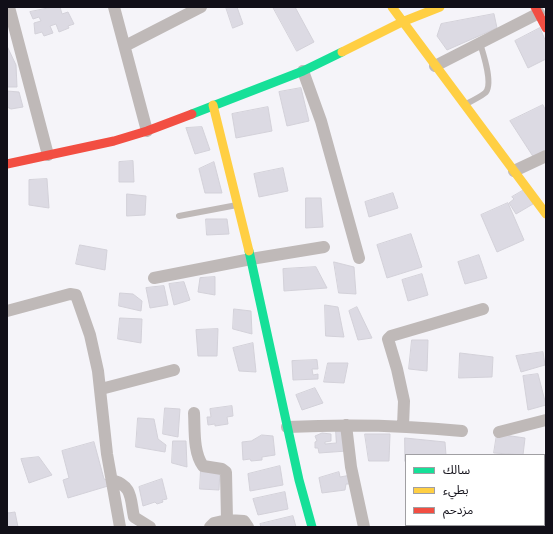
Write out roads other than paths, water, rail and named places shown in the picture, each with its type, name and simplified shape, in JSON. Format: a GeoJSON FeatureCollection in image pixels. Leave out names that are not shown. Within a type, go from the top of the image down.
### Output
{"type":"FeatureCollection","features":[{"type":"Feature","properties":{"kind":"street"},"geometry":{"type":"LineString","coordinates":[[9,7],[11,38],[48,155]]}},
{"type":"Feature","properties":{"kind":"street"},"geometry":{"type":"LineString","coordinates":[[114,7],[147,131]]}},
{"type":"Feature","properties":{"kind":"street"},"geometry":{"type":"LineString","coordinates":[[125,46],[201,7]]}},
{"type":"Feature","properties":{"kind":"street"},"geometry":{"type":"LineString","coordinates":[[392,7],[546,214]]}},
{"type":"Feature","properties":{"kind":"street"},"geometry":{"type":"LineString","coordinates":[[7,164],[114,141],[147,131],[304,71],[402,22],[440,7]]}},
{"type":"Feature","properties":{"kind":"street"},"geometry":{"type":"LineString","coordinates":[[435,66],[480,43],[537,10],[546,28]]}},
{"type":"Feature","properties":{"kind":"street"},"geometry":{"type":"LineString","coordinates":[[304,71],[321,121],[359,258]]}},
{"type":"Feature","properties":{"kind":"street"},"geometry":{"type":"LineString","coordinates":[[212,105],[251,259],[299,480],[312,527]]}},
{"type":"Feature","properties":{"kind":"street"},"geometry":{"type":"LineString","coordinates":[[514,171],[546,156]]}},
{"type":"Feature","properties":{"kind":"street"},"geometry":{"type":"LineString","coordinates":[[154,278],[251,259],[324,247]]}},
{"type":"Feature","properties":{"kind":"street"},"geometry":{"type":"LineString","coordinates":[[7,310],[70,294],[76,295],[90,335],[101,389],[107,454],[120,527]]}},
{"type":"Feature","properties":{"kind":"street"},"geometry":{"type":"LineString","coordinates":[[403,426],[404,401],[397,369],[388,339],[391,336],[483,309]]}},
{"type":"Feature","properties":{"kind":"street"},"geometry":{"type":"LineString","coordinates":[[101,389],[174,370]]}},
{"type":"Feature","properties":{"kind":"street"},"geometry":{"type":"LineString","coordinates":[[194,413],[199,461],[203,466],[222,469],[226,472],[227,520]]}},
{"type":"Feature","properties":{"kind":"street"},"geometry":{"type":"LineString","coordinates":[[498,432],[546,420]]}},
{"type":"Feature","properties":{"kind":"street"},"geometry":{"type":"LineString","coordinates":[[287,427],[346,425],[403,426],[462,431]]}},
{"type":"Feature","properties":{"kind":"street"},"geometry":{"type":"LineString","coordinates":[[346,425],[351,467],[364,527]]}},
{"type":"Feature","properties":{"kind":"street"},"geometry":{"type":"LineString","coordinates":[[112,480],[122,483],[127,488],[134,517],[150,527]]}},
{"type":"Feature","properties":{"kind":"street"},"geometry":{"type":"LineString","coordinates":[[210,527],[214,523],[227,520],[244,522],[248,527]]}},
{"type":"Feature","properties":{"kind":"lane"},"geometry":{"type":"LineString","coordinates":[[465,105],[486,92],[488,88],[489,80],[480,43]]}},
{"type":"Feature","properties":{"kind":"lane"},"geometry":{"type":"LineString","coordinates":[[179,216],[238,205]]}}]}
